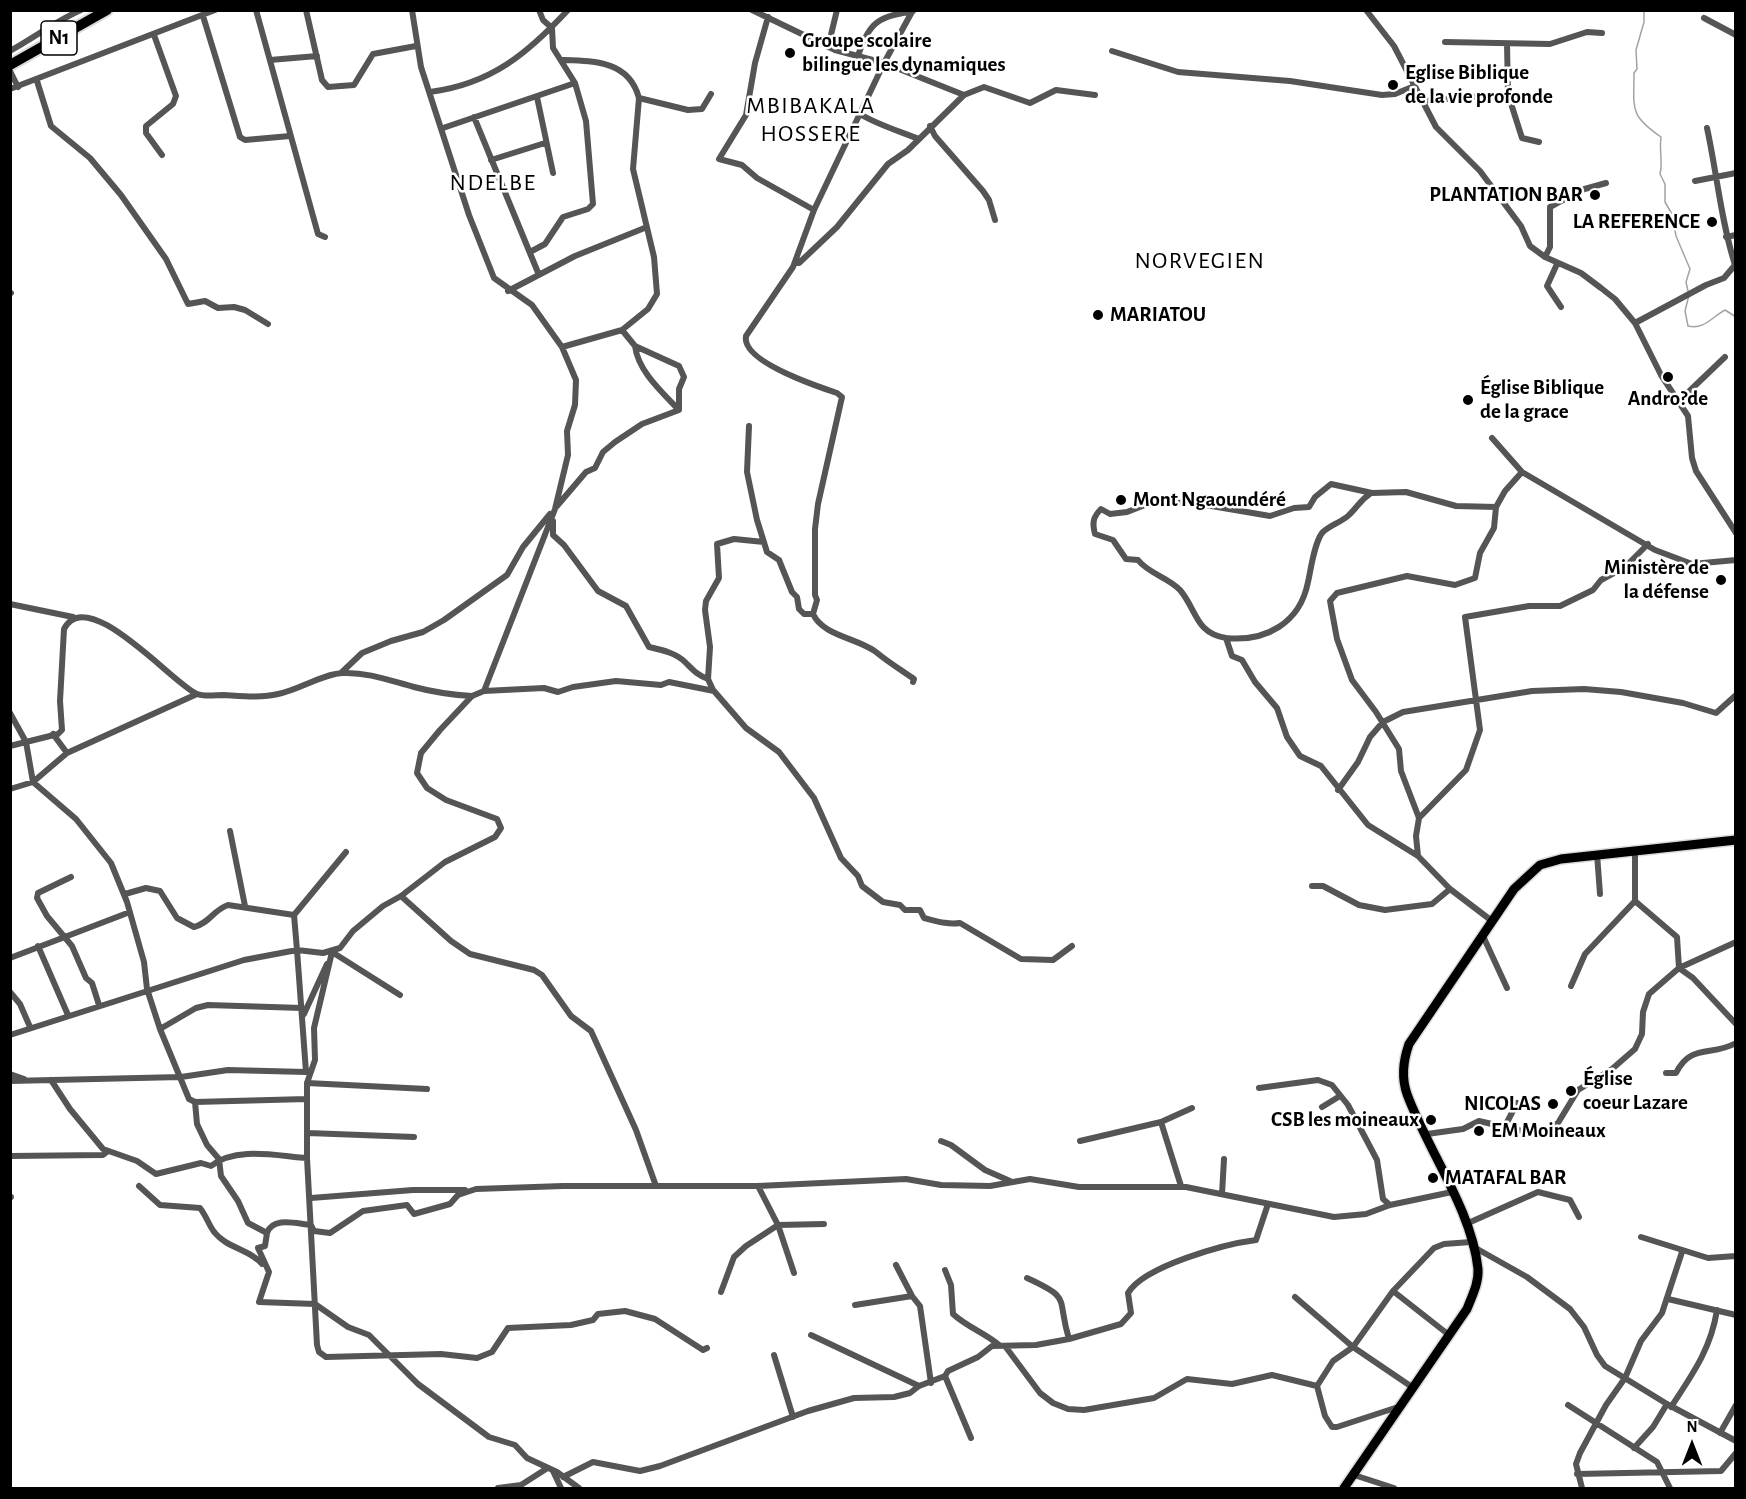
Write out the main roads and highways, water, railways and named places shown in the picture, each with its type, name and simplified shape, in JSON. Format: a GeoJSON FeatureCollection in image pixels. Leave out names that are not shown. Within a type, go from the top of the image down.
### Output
{"type":"FeatureCollection","features":[{"type":"Feature","properties":{"kind":"highway","name":"N1"},"geometry":{"type":"LineString","coordinates":[[10,65],[107,10]]}},
{"type":"Feature","properties":{"kind":"main road"},"geometry":{"type":"LineString","coordinates":[[1344,1488],[1467,1309],[1476,1286],[1478,1270],[1465,1224],[1407,1093],[1403,1060],[1409,1044],[1514,889],[1540,865],[1561,859],[1597,854],[1736,840]]}},
{"type":"Feature","properties":{"kind":"waterway"},"geometry":{"type":"LineString","coordinates":[[1644,10],[1644,22],[1636,50],[1634,103],[1638,117],[1661,137],[1660,174],[1665,184],[1665,202],[1672,214],[1676,236],[1690,269],[1686,282],[1688,291]]}},
{"type":"Feature","properties":{"kind":"waterway"},"geometry":{"type":"LineString","coordinates":[[1689,295],[1685,311],[1688,326],[1703,325],[1725,310],[1736,317]]}},
{"type":"Feature","properties":{"kind":"place","name":"Groupe scolaire bilingue les dynamiques"},"geometry":{"type":"Point","coordinates":[790,53]}},
{"type":"Feature","properties":{"kind":"place","name":"Eglise Biblique de la vie profonde"},"geometry":{"type":"Point","coordinates":[1393,85]}},
{"type":"Feature","properties":{"kind":"place","name":"PLANTATION BAR"},"geometry":{"type":"Point","coordinates":[1595,195]}},
{"type":"Feature","properties":{"kind":"place","name":"LA REFERENCE"},"geometry":{"type":"Point","coordinates":[1712,222]}},
{"type":"Feature","properties":{"kind":"place","name":"MARIATOU"},"geometry":{"type":"Point","coordinates":[1098,315]}},
{"type":"Feature","properties":{"kind":"place","name":"Andro?de"},"geometry":{"type":"Point","coordinates":[1668,377]}},
{"type":"Feature","properties":{"kind":"place","name":"Église Biblique de la grace"},"geometry":{"type":"Point","coordinates":[1468,400]}},
{"type":"Feature","properties":{"kind":"place","name":"Mont Ngaoundéré"},"geometry":{"type":"Point","coordinates":[1121,500]}},
{"type":"Feature","properties":{"kind":"place","name":"Ministère de la défense"},"geometry":{"type":"Point","coordinates":[1721,580]}},
{"type":"Feature","properties":{"kind":"place","name":"Église coeur Lazare"},"geometry":{"type":"Point","coordinates":[1571,1091]}},
{"type":"Feature","properties":{"kind":"place","name":"NICOLAS"},"geometry":{"type":"Point","coordinates":[1553,1104]}},
{"type":"Feature","properties":{"kind":"place","name":"CSB les moineaux"},"geometry":{"type":"Point","coordinates":[1431,1120]}},
{"type":"Feature","properties":{"kind":"place","name":"EM Moineaux"},"geometry":{"type":"Point","coordinates":[1479,1131]}},
{"type":"Feature","properties":{"kind":"place","name":"MATAFAL BAR"},"geometry":{"type":"Point","coordinates":[1433,1178]}},
{"type":"Feature","properties":{"kind":"district","name":"MBIBAKALA HOSSERE"},"geometry":{"type":"Point","coordinates":[811,120]}},
{"type":"Feature","properties":{"kind":"district","name":"NDELBE"},"geometry":{"type":"Point","coordinates":[493,183]}},
{"type":"Feature","properties":{"kind":"district","name":"NORVEGIEN"},"geometry":{"type":"Point","coordinates":[1200,261]}}]}
